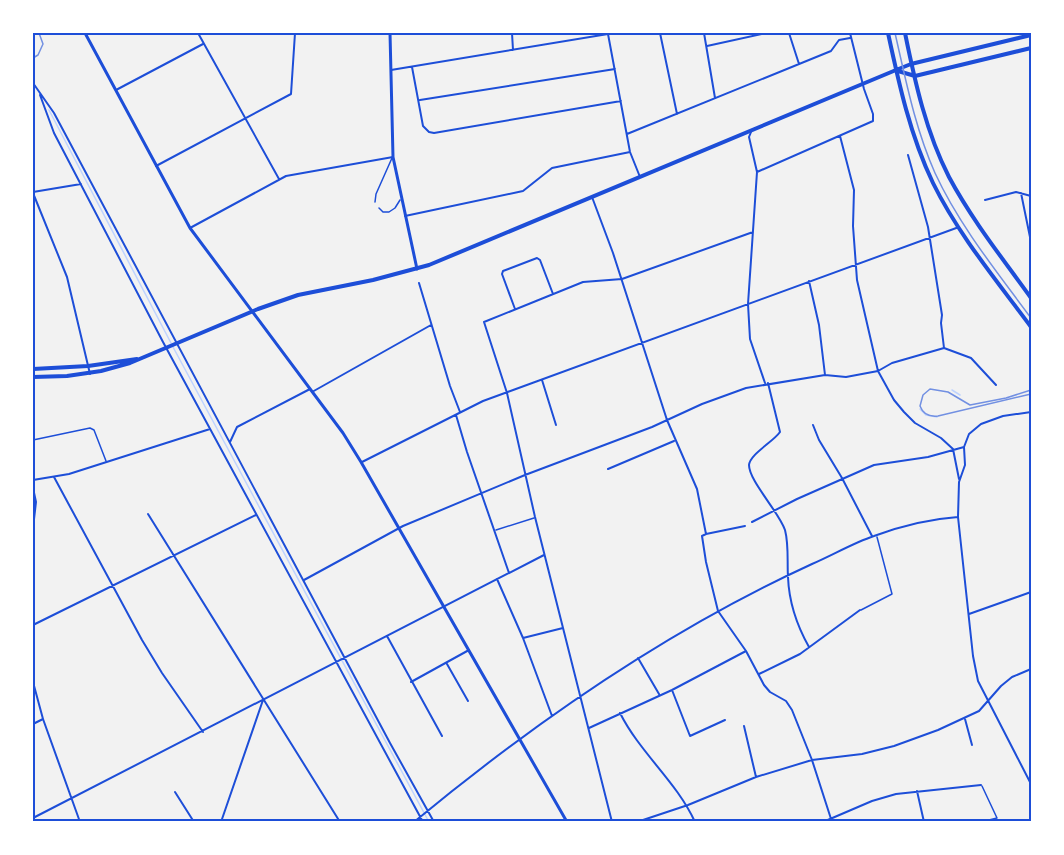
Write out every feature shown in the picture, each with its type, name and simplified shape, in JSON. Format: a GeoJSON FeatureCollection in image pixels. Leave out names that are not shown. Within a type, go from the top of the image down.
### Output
{"type":"FeatureCollection","features":[{"type":"Feature","properties":{"kind":"main road"},"geometry":{"type":"LineString","coordinates":[[888,33],[908,119],[933,182],[959,227],[1031,327]]}},
{"type":"Feature","properties":{"kind":"main road"},"geometry":{"type":"LineString","coordinates":[[905,33],[924,114],[949,176],[974,219],[1031,298]]}},
{"type":"Feature","properties":{"kind":"main road"},"geometry":{"type":"LineString","coordinates":[[33,377],[90,374],[130,363],[252,312],[313,291],[373,280],[417,268],[471,248],[912,63],[1020,35],[1031,35]]}},
{"type":"Feature","properties":{"kind":"main road"},"geometry":{"type":"LineString","coordinates":[[896,70],[915,76],[1031,48]]}},
{"type":"Feature","properties":{"kind":"main road"},"geometry":{"type":"LineString","coordinates":[[33,369],[88,366],[138,358]]}},
{"type":"Feature","properties":{"kind":"street"},"geometry":{"type":"LineString","coordinates":[[85,33],[190,228],[343,433],[445,606],[567,822]]}},
{"type":"Feature","properties":{"kind":"street"},"geometry":{"type":"LineString","coordinates":[[198,33],[279,179]]}},
{"type":"Feature","properties":{"kind":"street"},"geometry":{"type":"LineString","coordinates":[[156,166],[291,94],[294,33]]}},
{"type":"Feature","properties":{"kind":"street"},"geometry":{"type":"LineString","coordinates":[[390,33],[393,157],[417,268]]}},
{"type":"Feature","properties":{"kind":"street"},"geometry":{"type":"LineString","coordinates":[[512,33],[513,50]]}},
{"type":"Feature","properties":{"kind":"street"},"geometry":{"type":"LineString","coordinates":[[391,70],[607,33],[630,152],[640,177]]}},
{"type":"Feature","properties":{"kind":"street"},"geometry":{"type":"LineString","coordinates":[[660,33],[677,114]]}},
{"type":"Feature","properties":{"kind":"street"},"geometry":{"type":"LineString","coordinates":[[704,33],[715,99]]}},
{"type":"Feature","properties":{"kind":"street"},"geometry":{"type":"LineString","coordinates":[[706,46],[766,33]]}},
{"type":"Feature","properties":{"kind":"street"},"geometry":{"type":"LineString","coordinates":[[789,33],[799,64]]}},
{"type":"Feature","properties":{"kind":"street"},"geometry":{"type":"LineString","coordinates":[[627,134],[831,51],[839,40],[850,35],[862,84],[873,114],[873,121],[757,172]]}},
{"type":"Feature","properties":{"kind":"street"},"geometry":{"type":"LineString","coordinates":[[116,90],[204,43]]}},
{"type":"Feature","properties":{"kind":"street"},"geometry":{"type":"LineString","coordinates":[[412,68],[420,100],[423,126],[429,132],[434,133],[621,101]]}},
{"type":"Feature","properties":{"kind":"street"},"geometry":{"type":"LineString","coordinates":[[420,100],[615,69]]}},
{"type":"Feature","properties":{"kind":"street"},"geometry":{"type":"LineString","coordinates":[[33,83],[54,113],[172,345],[210,429],[423,822]]}},
{"type":"Feature","properties":{"kind":"street"},"geometry":{"type":"LineString","coordinates":[[39,93],[54,134],[81,184],[230,443],[434,822]]}},
{"type":"Feature","properties":{"kind":"street"},"geometry":{"type":"LineString","coordinates":[[751,131],[749,137],[757,172],[748,304],[750,339],[780,432],[752,457],[749,467],[785,530],[788,548],[788,576],[794,616],[809,647]]}},
{"type":"Feature","properties":{"kind":"street"},"geometry":{"type":"LineString","coordinates":[[840,136],[854,190],[853,226],[857,280],[878,371],[894,400],[906,414],[915,423],[941,438],[952,449],[959,482],[958,517],[973,656],[978,681],[1031,784]]}},
{"type":"Feature","properties":{"kind":"street"},"geometry":{"type":"LineString","coordinates":[[405,216],[523,191],[552,168],[630,152]]}},
{"type":"Feature","properties":{"kind":"street"},"geometry":{"type":"LineString","coordinates":[[908,155],[921,199],[929,238],[942,315],[944,348]]}},
{"type":"Feature","properties":{"kind":"street"},"geometry":{"type":"LineString","coordinates":[[190,228],[291,174],[393,157]]}},
{"type":"Feature","properties":{"kind":"street"},"geometry":{"type":"LineString","coordinates":[[81,184],[33,193],[67,277],[90,374]]}},
{"type":"Feature","properties":{"kind":"street"},"geometry":{"type":"LineString","coordinates":[[985,200],[1012,193],[1031,195]]}},
{"type":"Feature","properties":{"kind":"street"},"geometry":{"type":"LineString","coordinates":[[1021,193],[1031,242]]}},
{"type":"Feature","properties":{"kind":"street"},"geometry":{"type":"LineString","coordinates":[[592,197],[622,279],[667,420],[697,489],[706,534]]}},
{"type":"Feature","properties":{"kind":"street"},"geometry":{"type":"LineString","coordinates":[[361,462],[483,401],[959,227]]}},
{"type":"Feature","properties":{"kind":"street"},"geometry":{"type":"LineString","coordinates":[[612,822],[544,555],[507,393],[484,322],[585,281],[622,279],[753,232]]}},
{"type":"Feature","properties":{"kind":"street"},"geometry":{"type":"LineString","coordinates":[[514,309],[503,271],[537,258],[540,260],[553,294]]}},
{"type":"Feature","properties":{"kind":"street"},"geometry":{"type":"LineString","coordinates":[[809,281],[819,325],[825,375]]}},
{"type":"Feature","properties":{"kind":"street"},"geometry":{"type":"LineString","coordinates":[[419,283],[450,388],[460,413]]}},
{"type":"Feature","properties":{"kind":"street"},"geometry":{"type":"LineString","coordinates":[[230,443],[237,427],[432,325]]}},
{"type":"Feature","properties":{"kind":"street"},"geometry":{"type":"LineString","coordinates":[[303,580],[400,528],[481,492],[746,388],[825,375],[846,377],[878,371],[892,363],[944,348],[971,358],[996,385]]}},
{"type":"Feature","properties":{"kind":"street"},"geometry":{"type":"LineString","coordinates":[[542,380],[556,425]]}},
{"type":"Feature","properties":{"kind":"street"},"geometry":{"type":"LineString","coordinates":[[959,482],[964,465],[964,447],[969,434],[981,424],[1003,416],[1031,412]]}},
{"type":"Feature","properties":{"kind":"street"},"geometry":{"type":"LineString","coordinates":[[456,415],[466,452],[509,573]]}},
{"type":"Feature","properties":{"kind":"street"},"geometry":{"type":"LineString","coordinates":[[813,425],[819,440],[874,536]]}},
{"type":"Feature","properties":{"kind":"street"},"geometry":{"type":"LineString","coordinates":[[33,480],[54,477],[210,429]]}},
{"type":"Feature","properties":{"kind":"street"},"geometry":{"type":"LineString","coordinates":[[608,469],[676,440]]}},
{"type":"Feature","properties":{"kind":"street"},"geometry":{"type":"LineString","coordinates":[[752,522],[842,478],[884,462],[928,457],[964,447]]}},
{"type":"Feature","properties":{"kind":"street"},"geometry":{"type":"LineString","coordinates":[[54,477],[160,670],[203,732]]}},
{"type":"Feature","properties":{"kind":"street"},"geometry":{"type":"LineString","coordinates":[[33,488],[36,494],[33,528]]}},
{"type":"Feature","properties":{"kind":"street"},"geometry":{"type":"LineString","coordinates":[[148,514],[340,822]]}},
{"type":"Feature","properties":{"kind":"street"},"geometry":{"type":"LineString","coordinates":[[33,625],[257,515]]}},
{"type":"Feature","properties":{"kind":"street"},"geometry":{"type":"LineString","coordinates":[[414,822],[520,739],[580,697],[638,658],[718,610],[874,536],[934,519],[958,517]]}},
{"type":"Feature","properties":{"kind":"street"},"geometry":{"type":"LineString","coordinates":[[746,526],[702,536],[718,610],[746,651],[768,690],[787,703],[812,760],[831,820]]}},
{"type":"Feature","properties":{"kind":"street"},"geometry":{"type":"LineString","coordinates":[[33,819],[544,555]]}},
{"type":"Feature","properties":{"kind":"street"},"geometry":{"type":"LineString","coordinates":[[497,579],[553,716]]}},
{"type":"Feature","properties":{"kind":"street"},"geometry":{"type":"LineString","coordinates":[[969,614],[1031,592]]}},
{"type":"Feature","properties":{"kind":"street"},"geometry":{"type":"LineString","coordinates":[[759,674],[809,647],[860,610]]}},
{"type":"Feature","properties":{"kind":"street"},"geometry":{"type":"LineString","coordinates":[[523,638],[563,628]]}},
{"type":"Feature","properties":{"kind":"street"},"geometry":{"type":"LineString","coordinates":[[387,636],[442,736]]}},
{"type":"Feature","properties":{"kind":"street"},"geometry":{"type":"LineString","coordinates":[[411,682],[470,650]]}},
{"type":"Feature","properties":{"kind":"street"},"geometry":{"type":"LineString","coordinates":[[589,728],[672,690],[746,651]]}},
{"type":"Feature","properties":{"kind":"street"},"geometry":{"type":"LineString","coordinates":[[638,658],[659,695]]}},
{"type":"Feature","properties":{"kind":"street"},"geometry":{"type":"LineString","coordinates":[[446,663],[468,701]]}},
{"type":"Feature","properties":{"kind":"street"},"geometry":{"type":"LineString","coordinates":[[637,822],[688,805],[756,777],[812,760],[862,754],[894,746],[965,719],[979,711],[1012,677],[1031,669]]}},
{"type":"Feature","properties":{"kind":"street"},"geometry":{"type":"LineString","coordinates":[[33,682],[43,719],[80,822]]}},
{"type":"Feature","properties":{"kind":"street"},"geometry":{"type":"LineString","coordinates":[[672,690],[690,736],[725,720]]}},
{"type":"Feature","properties":{"kind":"street"},"geometry":{"type":"LineString","coordinates":[[221,822],[263,700]]}},
{"type":"Feature","properties":{"kind":"street"},"geometry":{"type":"LineString","coordinates":[[620,713],[643,750],[688,805],[695,822]]}},
{"type":"Feature","properties":{"kind":"street"},"geometry":{"type":"LineString","coordinates":[[33,724],[43,719]]}},
{"type":"Feature","properties":{"kind":"street"},"geometry":{"type":"LineString","coordinates":[[965,719],[972,745]]}},
{"type":"Feature","properties":{"kind":"street"},"geometry":{"type":"LineString","coordinates":[[744,726],[756,777]]}},
{"type":"Feature","properties":{"kind":"street"},"geometry":{"type":"LineString","coordinates":[[823,822],[872,801],[896,794],[981,785]]}},
{"type":"Feature","properties":{"kind":"street"},"geometry":{"type":"LineString","coordinates":[[916,791],[924,822]]}},
{"type":"Feature","properties":{"kind":"street"},"geometry":{"type":"LineString","coordinates":[[175,792],[194,822]]}},
{"type":"Feature","properties":{"kind":"lane"},"geometry":{"type":"LineString","coordinates":[[850,35],[856,33]]}},
{"type":"Feature","properties":{"kind":"lane"},"geometry":{"type":"LineString","coordinates":[[375,202],[376,194],[393,157]]}},
{"type":"Feature","properties":{"kind":"lane"},"geometry":{"type":"LineString","coordinates":[[379,208],[385,212],[391,211],[401,199]]}},
{"type":"Feature","properties":{"kind":"lane"},"geometry":{"type":"LineString","coordinates":[[33,440],[90,428],[94,430],[106,461]]}},
{"type":"Feature","properties":{"kind":"lane"},"geometry":{"type":"LineString","coordinates":[[494,530],[535,517]]}},
{"type":"Feature","properties":{"kind":"lane"},"geometry":{"type":"LineString","coordinates":[[860,610],[892,594],[874,536]]}},
{"type":"Feature","properties":{"kind":"lane"},"geometry":{"type":"LineString","coordinates":[[981,785],[998,818],[981,822]]}},
{"type":"Feature","properties":{"kind":"waterway"},"geometry":{"type":"LineString","coordinates":[[49,110],[171,343]]}},
{"type":"Feature","properties":{"kind":"waterway"},"geometry":{"type":"LineString","coordinates":[[173,347],[429,822]]}},
{"type":"Feature","properties":{"kind":"waterway"},"geometry":{"type":"LineString","coordinates":[[952,390],[960,395]]}},
{"type":"Feature","properties":{"kind":"waterway"},"geometry":{"type":"LineString","coordinates":[[920,409],[926,415],[937,417]]}},
{"type":"Feature","properties":{"kind":"tram line"},"geometry":{"type":"LineString","coordinates":[[33,58],[38,55],[43,44],[39,33]]}},
{"type":"Feature","properties":{"kind":"tram line"},"geometry":{"type":"LineString","coordinates":[[895,33],[916,122],[935,173],[967,230],[1031,318]]}},
{"type":"Feature","properties":{"kind":"tram line"},"geometry":{"type":"LineString","coordinates":[[1031,390],[970,405],[948,392],[930,389],[923,395],[920,406],[927,414],[938,416],[1031,394]]}}]}
